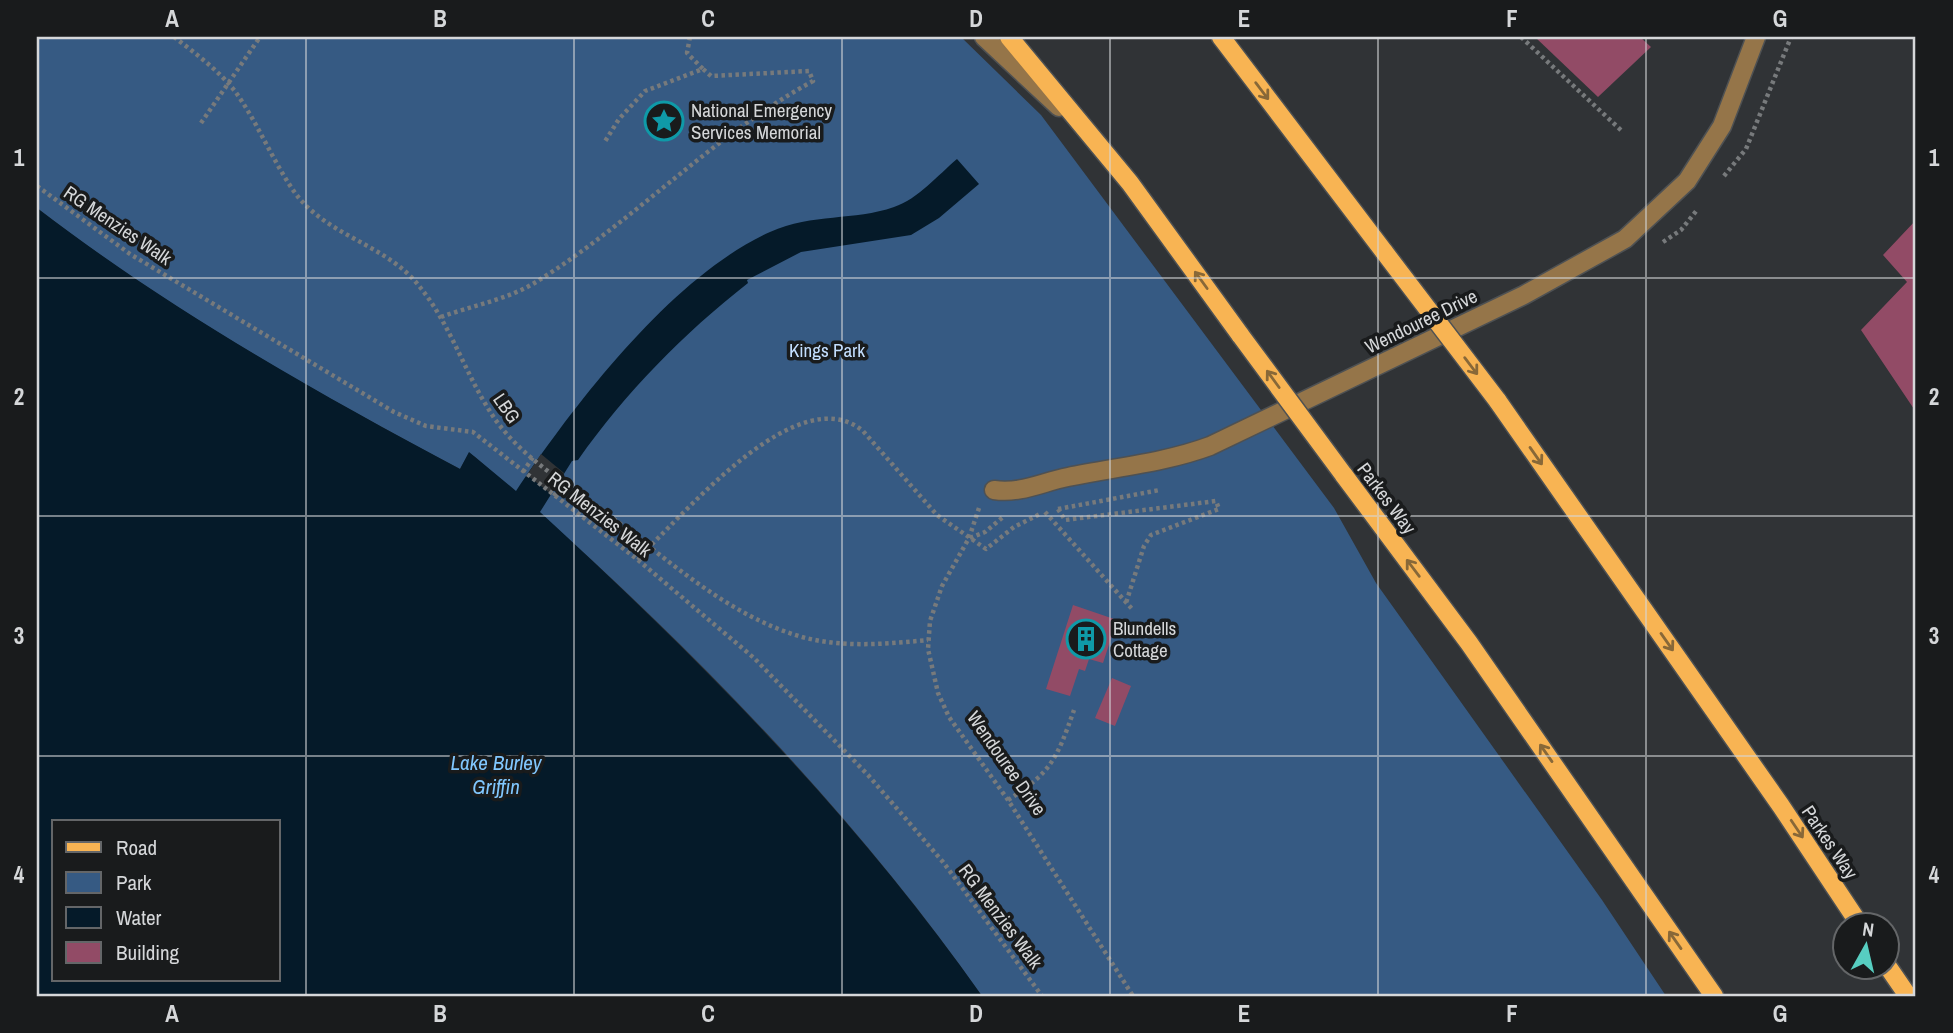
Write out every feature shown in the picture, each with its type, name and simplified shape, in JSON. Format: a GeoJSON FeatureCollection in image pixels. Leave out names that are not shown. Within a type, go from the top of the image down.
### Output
{"type":"FeatureCollection","features":[{"type":"Feature","properties":{"kind":"main road","name":"Parkes Way"},"geometry":{"type":"LineString","coordinates":[[1009,37],[1130,183],[1469,643],[1714,996]]}},
{"type":"Feature","properties":{"kind":"main road","name":"Parkes Way"},"geometry":{"type":"LineString","coordinates":[[1221,37],[1497,400],[1781,806],[1851,911]]}},
{"type":"Feature","properties":{"kind":"main road"},"geometry":{"type":"LineString","coordinates":[[1898,981],[1908,996]]}},
{"type":"Feature","properties":{"kind":"street"},"geometry":{"type":"LineString","coordinates":[[984,37],[1082,128]]}},
{"type":"Feature","properties":{"kind":"street","name":"Wendouree Drive"},"geometry":{"type":"LineString","coordinates":[[994,490],[1021,491],[1064,478],[1167,459],[1210,446],[1524,295],[1625,239],[1687,181],[1722,126],[1756,37]]}},
{"type":"Feature","properties":{"kind":"path","name":"LBG"},"geometry":{"type":"LineString","coordinates":[[174,37],[229,85],[293,191],[319,218],[386,256],[414,279],[441,317],[491,414],[535,459],[562,481],[728,602],[783,631],[830,643],[928,640]]}},
{"type":"Feature","properties":{"kind":"path"},"geometry":{"type":"LineString","coordinates":[[201,123],[260,37]]}},
{"type":"Feature","properties":{"kind":"path"},"geometry":{"type":"LineString","coordinates":[[441,317],[534,284],[638,210],[767,106],[813,81],[809,71],[711,76],[687,54],[690,37]]}},
{"type":"Feature","properties":{"kind":"path"},"geometry":{"type":"LineString","coordinates":[[1521,37],[1623,132]]}},
{"type":"Feature","properties":{"kind":"path"},"geometry":{"type":"LineString","coordinates":[[604,142],[619,119],[645,91],[704,69]]}},
{"type":"Feature","properties":{"kind":"path","name":"RG Menzies Walk"},"geometry":{"type":"LineString","coordinates":[[37,186],[130,254],[299,358],[394,412],[426,426],[473,432],[638,560],[754,658],[868,775],[943,862],[1042,996]]}},
{"type":"Feature","properties":{"kind":"path"},"geometry":{"type":"LineString","coordinates":[[638,560],[771,436],[796,425],[835,418],[850,421],[863,431],[933,511],[986,549]]}},
{"type":"Feature","properties":{"kind":"path"},"geometry":{"type":"LineString","coordinates":[[525,473],[535,459]]}},
{"type":"Feature","properties":{"kind":"path"},"geometry":{"type":"LineString","coordinates":[[552,495],[562,481]]}},
{"type":"Feature","properties":{"kind":"path"},"geometry":{"type":"LineString","coordinates":[[1058,509],[1065,520],[1216,501],[1219,509],[1151,535],[1126,603]]}},
{"type":"Feature","properties":{"kind":"path"},"geometry":{"type":"LineString","coordinates":[[1045,512],[1133,610]]}},
{"type":"Feature","properties":{"kind":"path","name":"Wendouree Drive"},"geometry":{"type":"LineString","coordinates":[[969,538],[939,594],[928,640],[932,675],[941,702],[1008,800],[1133,996]]}},
{"type":"Feature","properties":{"kind":"path"},"geometry":{"type":"LineString","coordinates":[[1008,800],[1028,787],[1058,755],[1074,710]]}},
{"type":"Feature","properties":{"kind":"green space","name":"Kings Park"},"geometry":{"type":"Polygon","coordinates":[[[37,37],[961,37],[1041,115],[1334,508],[1376,583],[1602,900],[1666,996],[982,996],[871,851],[745,711],[612,579],[475,457],[469,453],[460,469],[350,410],[190,315],[37,208],[37,37]]]}},
{"type":"Feature","properties":{"kind":"water","name":"Lake Burley Griffin"},"geometry":{"type":"Polygon","coordinates":[[[957,159],[979,184],[939,218],[911,235],[801,252],[747,280],[748,283],[678,343],[636,388],[578,460],[572,461],[540,512],[659,625],[774,742],[883,866],[982,996],[37,996],[37,208],[138,280],[296,379],[460,469],[469,452],[516,491],[566,420],[628,346],[697,279],[733,252],[786,226],[879,211],[903,203],[919,193],[957,159]]]}},
{"type":"Feature","properties":{"kind":"pier"},"geometry":{"type":"Polygon","coordinates":[[[541,454],[564,473],[551,494],[527,475],[541,454]]]}},
{"type":"Feature","properties":{"kind":"building"},"geometry":{"type":"Polygon","coordinates":[[[1535,37],[1640,37],[1651,47],[1598,97],[1535,37]]]}},
{"type":"Feature","properties":{"kind":"building"},"geometry":{"type":"Polygon","coordinates":[[[1916,220],[1916,412],[1861,330],[1907,282],[1883,255],[1916,220]]]}},
{"type":"Feature","properties":{"kind":"building","name":"Blundells Cottage"},"geometry":{"type":"Polygon","coordinates":[[[1073,605],[1117,620],[1103,663],[1089,659],[1085,671],[1079,669],[1070,696],[1046,689],[1073,605]]]}},
{"type":"Feature","properties":{"kind":"building"},"geometry":{"type":"Polygon","coordinates":[[[1112,678],[1131,686],[1115,726],[1095,718],[1112,678]]]}},
{"type":"Feature","properties":{"kind":"place","name":"National Emergency Services Memorial"},"geometry":{"type":"Point","coordinates":[664,121]}},
{"type":"Feature","properties":{"kind":"place","name":"Blundells Cottage"},"geometry":{"type":"Point","coordinates":[1086,639]}}]}
